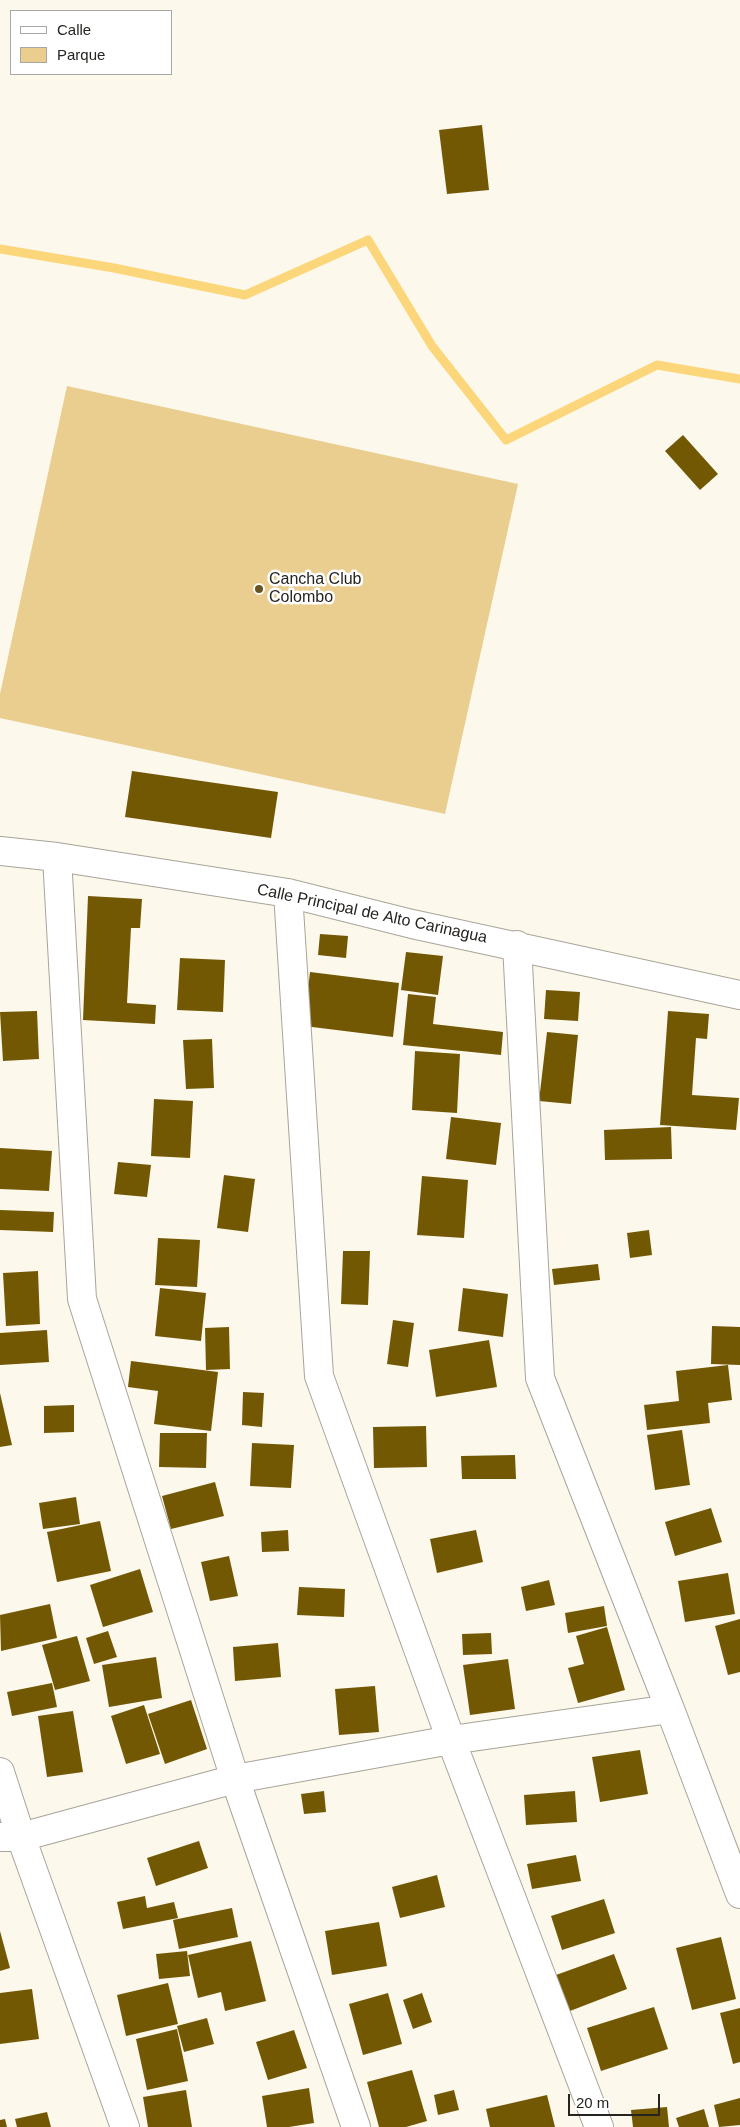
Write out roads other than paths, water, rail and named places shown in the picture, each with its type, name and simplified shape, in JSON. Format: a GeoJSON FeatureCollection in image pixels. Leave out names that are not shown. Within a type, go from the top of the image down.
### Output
{"type":"FeatureCollection","features":[{"type":"Feature","properties":{"kind":"street","name":"Calle Principal de Alto Carinagua"},"geometry":{"type":"LineString","coordinates":[[0,851],[57,857],[288,893],[412,924],[740,995]]}},
{"type":"Feature","properties":{"kind":"street"},"geometry":{"type":"LineString","coordinates":[[57,857],[82,1299],[235,1780],[356,2127]]}},
{"type":"Feature","properties":{"kind":"street"},"geometry":{"type":"LineString","coordinates":[[288,893],[319,1376],[451,1740],[599,2127]]}},
{"type":"Feature","properties":{"kind":"street"},"geometry":{"type":"LineString","coordinates":[[517,946],[540,1378],[670,1709],[740,1894]]}},
{"type":"Feature","properties":{"kind":"street"},"geometry":{"type":"LineString","coordinates":[[11,1837],[235,1780],[451,1740],[670,1709]]}},
{"type":"Feature","properties":{"kind":"street"},"geometry":{"type":"LineString","coordinates":[[0,1772],[11,1837],[124,2127]]}},
{"type":"Feature","properties":{"kind":"waterway"},"geometry":{"type":"LineString","coordinates":[[0,249],[114,268],[245,295],[368,240],[432,346],[506,440],[657,365],[740,379]]}},
{"type":"Feature","properties":{"kind":"place","name":"Cancha Club Colombo"},"geometry":{"type":"Point","coordinates":[259,589]}}]}
